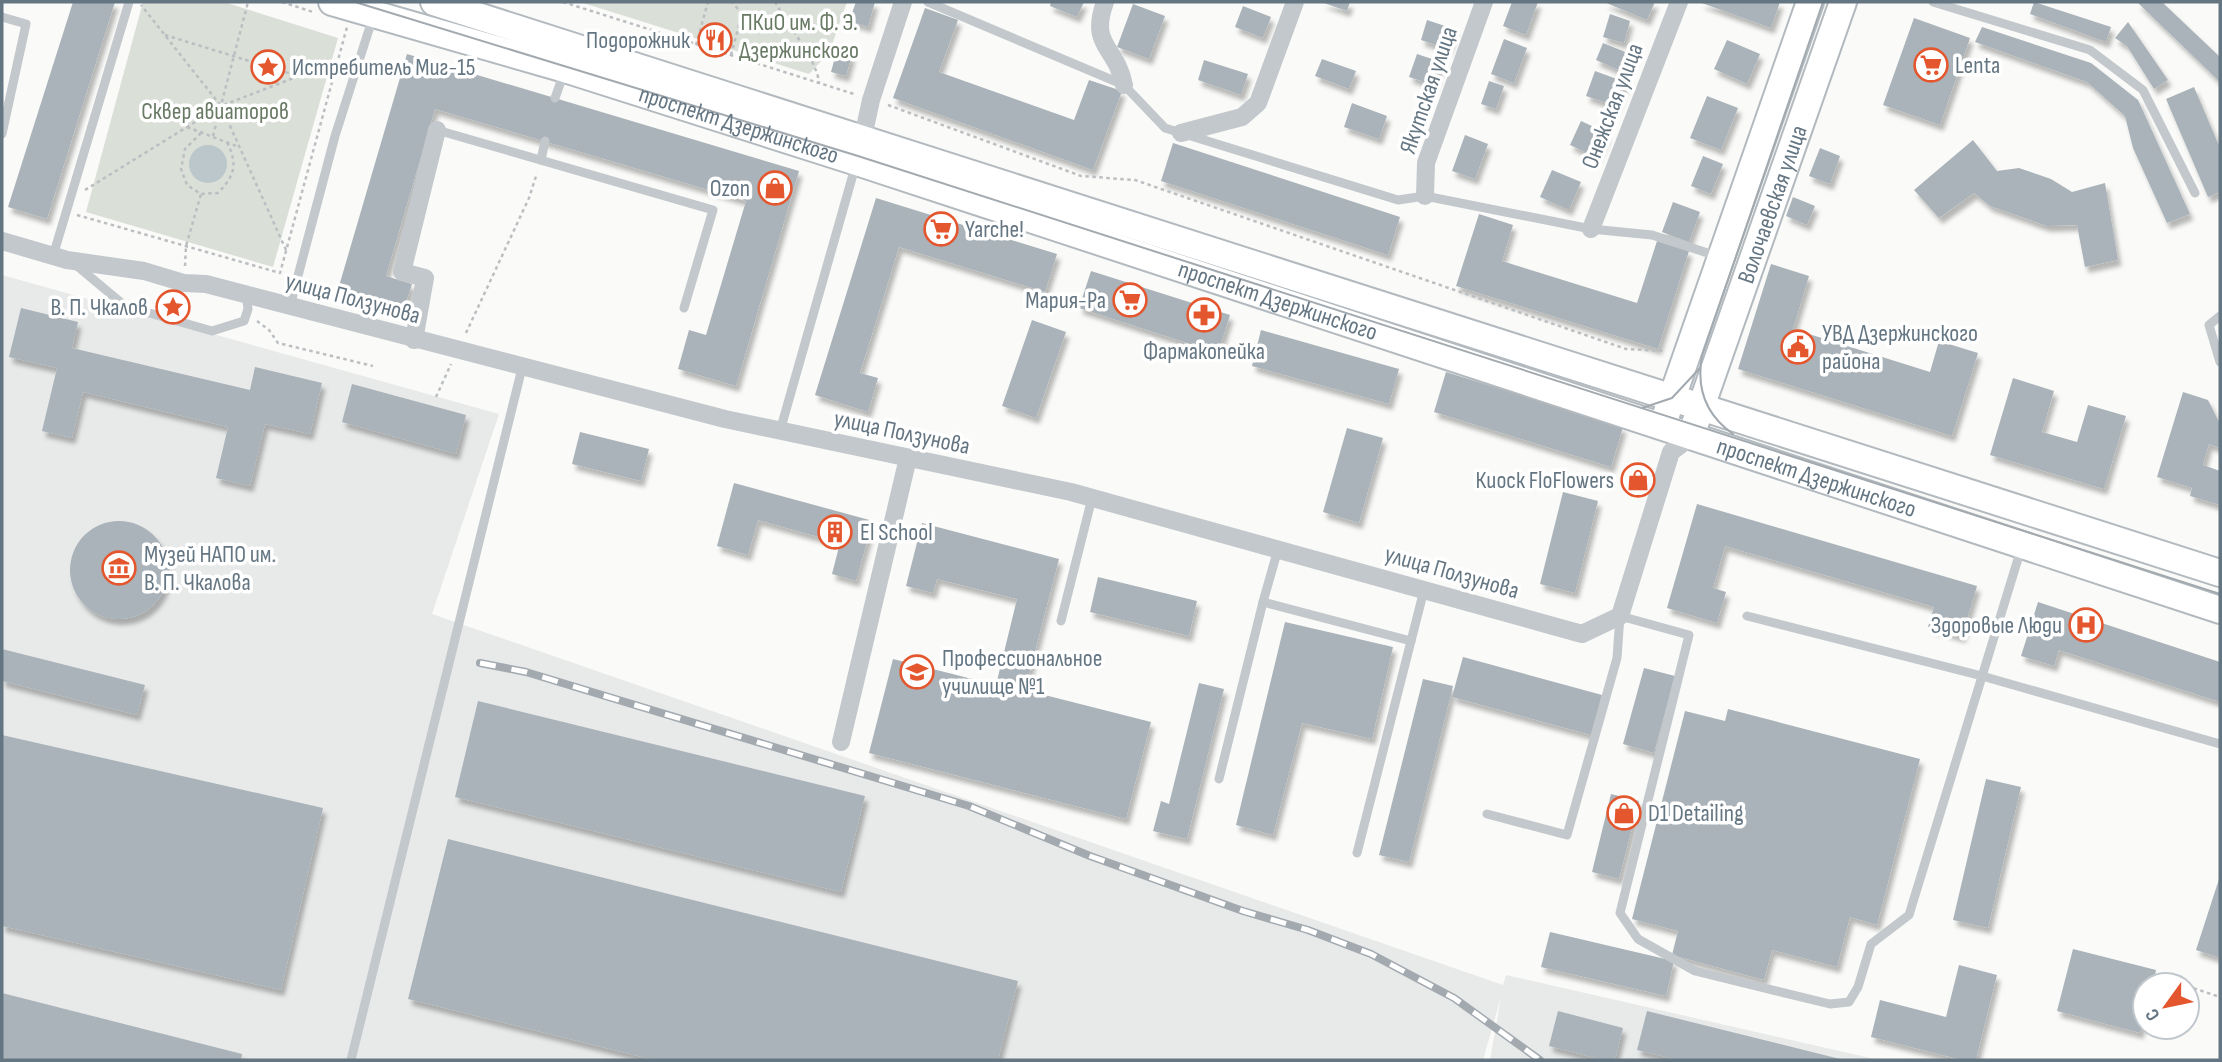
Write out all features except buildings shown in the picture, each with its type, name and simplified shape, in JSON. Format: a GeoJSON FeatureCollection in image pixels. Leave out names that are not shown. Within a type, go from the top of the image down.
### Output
{"type":"FeatureCollection","features":[{"type":"Feature","properties":{"kind":"main road","name":"проспект Дзержинского"},"geometry":{"type":"LineString","coordinates":[[332,2],[375,8],[569,57],[860,150],[1672,398],[2220,573]]}},
{"type":"Feature","properties":{"kind":"main road","name":"проспект Дзержинского"},"geometry":{"type":"LineString","coordinates":[[434,2],[569,57]]}},
{"type":"Feature","properties":{"kind":"main road","name":"Волочаевская улица"},"geometry":{"type":"LineString","coordinates":[[1662,426],[1672,398],[1679,351],[1720,257],[1810,2]]}},
{"type":"Feature","properties":{"kind":"main road","name":"Волочаевская улица"},"geometry":{"type":"LineString","coordinates":[[1692,436],[1843,2]]}},
{"type":"Feature","properties":{"kind":"main road","name":"проспект Дзержинского"},"geometry":{"type":"LineString","coordinates":[[860,150],[1662,426],[2220,610]]}},
{"type":"Feature","properties":{"kind":"street"},"geometry":{"type":"LineString","coordinates":[[860,150],[871,100],[903,2]]}},
{"type":"Feature","properties":{"kind":"street"},"geometry":{"type":"LineString","coordinates":[[1105,2],[1098,22],[1100,40],[1120,65],[1124,85]]}},
{"type":"Feature","properties":{"kind":"street"},"geometry":{"type":"LineString","coordinates":[[1181,133],[1242,117],[1258,103],[1295,2]]}},
{"type":"Feature","properties":{"kind":"street","name":"Якутская улица"},"geometry":{"type":"LineString","coordinates":[[1426,196],[1426,163],[1484,2]]}},
{"type":"Feature","properties":{"kind":"street","name":"Онежская улица"},"geometry":{"type":"LineString","coordinates":[[1591,229],[1679,2]]}},
{"type":"Feature","properties":{"kind":"street"},"geometry":{"type":"LineString","coordinates":[[414,340],[425,278],[402,272],[437,130]]}},
{"type":"Feature","properties":{"kind":"street","name":"улица Ползунова"},"geometry":{"type":"LineString","coordinates":[[2,241],[60,258],[144,271],[184,283],[206,284],[522,368],[780,431],[1092,498],[1582,634],[1620,616]]}},
{"type":"Feature","properties":{"kind":"street"},"geometry":{"type":"LineString","coordinates":[[1662,426],[1671,452]]}},
{"type":"Feature","properties":{"kind":"street"},"geometry":{"type":"LineString","coordinates":[[1620,616],[1671,452],[1692,436]]}},
{"type":"Feature","properties":{"kind":"street"},"geometry":{"type":"LineString","coordinates":[[841,742],[908,458]]}},
{"type":"Feature","properties":{"kind":"lane"},"geometry":{"type":"LineString","coordinates":[[130,2],[60,258],[125,306],[212,331],[244,321],[248,309],[246,294]]}},
{"type":"Feature","properties":{"kind":"lane"},"geometry":{"type":"LineString","coordinates":[[928,2],[1124,85],[1166,128],[1181,133],[1398,200],[1426,196],[1591,229],[1652,235],[1720,257]]}},
{"type":"Feature","properties":{"kind":"lane"},"geometry":{"type":"LineString","coordinates":[[1933,2],[2090,50],[2143,90],[2195,193]]}},
{"type":"Feature","properties":{"kind":"lane"},"geometry":{"type":"LineString","coordinates":[[290,308],[335,136],[375,8]]}},
{"type":"Feature","properties":{"kind":"lane"},"geometry":{"type":"LineString","coordinates":[[2,16],[26,24],[2,134]]}},
{"type":"Feature","properties":{"kind":"lane"},"geometry":{"type":"LineString","coordinates":[[555,98],[569,57]]}},
{"type":"Feature","properties":{"kind":"lane"},"geometry":{"type":"LineString","coordinates":[[437,130],[713,210],[684,308]]}},
{"type":"Feature","properties":{"kind":"lane"},"geometry":{"type":"LineString","coordinates":[[541,160],[545,141]]}},
{"type":"Feature","properties":{"kind":"lane"},"geometry":{"type":"LineString","coordinates":[[780,431],[860,150]]}},
{"type":"Feature","properties":{"kind":"lane"},"geometry":{"type":"LineString","coordinates":[[2220,316],[2209,325],[2209,331],[2220,362]]}},
{"type":"Feature","properties":{"kind":"lane"},"geometry":{"type":"LineString","coordinates":[[351,1060],[522,368]]}},
{"type":"Feature","properties":{"kind":"lane"},"geometry":{"type":"LineString","coordinates":[[1061,621],[1092,498]]}},
{"type":"Feature","properties":{"kind":"lane"},"geometry":{"type":"LineString","coordinates":[[1487,814],[1567,835],[1616,658],[1620,616],[1689,635],[1620,913],[1638,939],[1695,971],[1830,1004],[1849,1002],[1858,987],[1871,944],[1909,915],[2022,546]]}},
{"type":"Feature","properties":{"kind":"lane"},"geometry":{"type":"LineString","coordinates":[[1219,779],[1278,549]]}},
{"type":"Feature","properties":{"kind":"lane"},"geometry":{"type":"LineString","coordinates":[[1357,853],[1424,590]]}},
{"type":"Feature","properties":{"kind":"lane"},"geometry":{"type":"LineString","coordinates":[[1263,602],[1411,640]]}},
{"type":"Feature","properties":{"kind":"lane"},"geometry":{"type":"LineString","coordinates":[[1746,616],[1982,676],[2220,744]]}},
{"type":"Feature","properties":{"kind":"path"},"geometry":{"type":"LineString","coordinates":[[138,2],[221,106],[286,250]]}},
{"type":"Feature","properties":{"kind":"path"},"geometry":{"type":"LineString","coordinates":[[213,136],[248,2]]}},
{"type":"Feature","properties":{"kind":"path"},"geometry":{"type":"LineString","coordinates":[[563,2],[819,82],[1081,176],[1135,180],[1626,349],[1662,353],[1679,351]]}},
{"type":"Feature","properties":{"kind":"path"},"geometry":{"type":"LineString","coordinates":[[696,45],[708,2]]}},
{"type":"Feature","properties":{"kind":"path"},"geometry":{"type":"LineString","coordinates":[[731,55],[742,14],[732,2]]}},
{"type":"Feature","properties":{"kind":"path"},"geometry":{"type":"LineString","coordinates":[[775,2],[794,36],[817,66],[819,82]]}},
{"type":"Feature","properties":{"kind":"path"},"geometry":{"type":"LineString","coordinates":[[79,203],[75,215],[280,273],[348,23]]}},
{"type":"Feature","properties":{"kind":"path"},"geometry":{"type":"LineString","coordinates":[[164,35],[298,76]]}},
{"type":"Feature","properties":{"kind":"path"},"geometry":{"type":"LineString","coordinates":[[86,179],[83,192],[221,106],[336,62]]}},
{"type":"Feature","properties":{"kind":"path"},"geometry":{"type":"LineString","coordinates":[[187,127],[239,147]]}},
{"type":"Feature","properties":{"kind":"path"},"geometry":{"type":"LineString","coordinates":[[201,133],[185,149],[181,169],[187,185],[201,194],[218,193],[232,178],[236,159],[227,142]]}},
{"type":"Feature","properties":{"kind":"path"},"geometry":{"type":"LineString","coordinates":[[436,397],[529,198],[541,160]]}},
{"type":"Feature","properties":{"kind":"path"},"geometry":{"type":"LineString","coordinates":[[184,283],[186,246],[201,194]]}},
{"type":"Feature","properties":{"kind":"path"},"geometry":{"type":"LineString","coordinates":[[2201,991],[2220,997]]}},
{"type":"Feature","properties":{"kind":"shaded area"},"geometry":{"type":"Polygon","coordinates":[[[208,145],[222,150],[227,164],[222,178],[208,183],[194,178],[189,164],[194,150],[208,145]]]}},
{"type":"Feature","properties":{"kind":"shaded area"},"geometry":{"type":"Polygon","coordinates":[[[2,275],[499,414],[432,614],[1503,985],[1506,975],[1879,1060],[1490,1060],[1501,997],[1483,1060],[2,1060],[2,275]]]}},
{"type":"Feature","properties":{"kind":"green space","name":"Сквер авиаторов"},"geometry":{"type":"Polygon","coordinates":[[[143,2],[224,2],[338,38],[273,267],[86,212],[143,2]]]}},
{"type":"Feature","properties":{"kind":"green space","name":"ПКиО им. Ф. Э. Дзержинского"},"geometry":{"type":"Polygon","coordinates":[[[580,2],[847,2],[829,53],[809,74],[580,2]]]}},
{"type":"Feature","properties":{"kind":"tram line"},"geometry":{"type":"LineString","coordinates":[[355,2],[858,156],[2220,594]]}},
{"type":"Feature","properties":{"kind":"tram line"},"geometry":{"type":"LineString","coordinates":[[1733,434],[1716,418],[1705,400],[1701,379],[1702,356],[1823,2]]}},
{"type":"Feature","properties":{"kind":"tram line"},"geometry":{"type":"LineString","coordinates":[[1642,408],[1672,398],[1700,368]]}},
{"type":"Feature","properties":{"kind":"railway"},"geometry":{"type":"LineString","coordinates":[[480,663],[526,672],[969,806],[1090,856],[1243,911],[1308,930],[1371,954],[1454,998],[1540,1060]]}},
{"type":"Feature","properties":{"kind":"place","name":"Подорожник"},"geometry":{"type":"Point","coordinates":[715,40]}},
{"type":"Feature","properties":{"kind":"place","name":"Lenta"},"geometry":{"type":"Point","coordinates":[1931,65]}},
{"type":"Feature","properties":{"kind":"place","name":"Истребитель Миг-15"},"geometry":{"type":"Point","coordinates":[268,67]}},
{"type":"Feature","properties":{"kind":"place","name":"Ozon"},"geometry":{"type":"Point","coordinates":[775,188]}},
{"type":"Feature","properties":{"kind":"place","name":"Yarche!"},"geometry":{"type":"Point","coordinates":[941,229]}},
{"type":"Feature","properties":{"kind":"place","name":"Мария-Ра"},"geometry":{"type":"Point","coordinates":[1130,300]}},
{"type":"Feature","properties":{"kind":"place","name":"В. П. Чкалов"},"geometry":{"type":"Point","coordinates":[173,307]}},
{"type":"Feature","properties":{"kind":"place","name":"Фармакопейка"},"geometry":{"type":"Point","coordinates":[1204,315]}},
{"type":"Feature","properties":{"kind":"place","name":"УВД Дзержинского района"},"geometry":{"type":"Point","coordinates":[1798,347]}},
{"type":"Feature","properties":{"kind":"place","name":"Киоск FloFlowers"},"geometry":{"type":"Point","coordinates":[1638,480]}},
{"type":"Feature","properties":{"kind":"place","name":"El School"},"geometry":{"type":"Point","coordinates":[835,532]}},
{"type":"Feature","properties":{"kind":"place","name":"Музей НАПО им. В. П. Чкалова"},"geometry":{"type":"Point","coordinates":[119,568]}},
{"type":"Feature","properties":{"kind":"place","name":"Здоровые Люди"},"geometry":{"type":"Point","coordinates":[2086,625]}},
{"type":"Feature","properties":{"kind":"place","name":"Профессиональное училище №1"},"geometry":{"type":"Point","coordinates":[917,672]}},
{"type":"Feature","properties":{"kind":"place","name":"D1 Detailing"},"geometry":{"type":"Point","coordinates":[1624,813]}}]}
